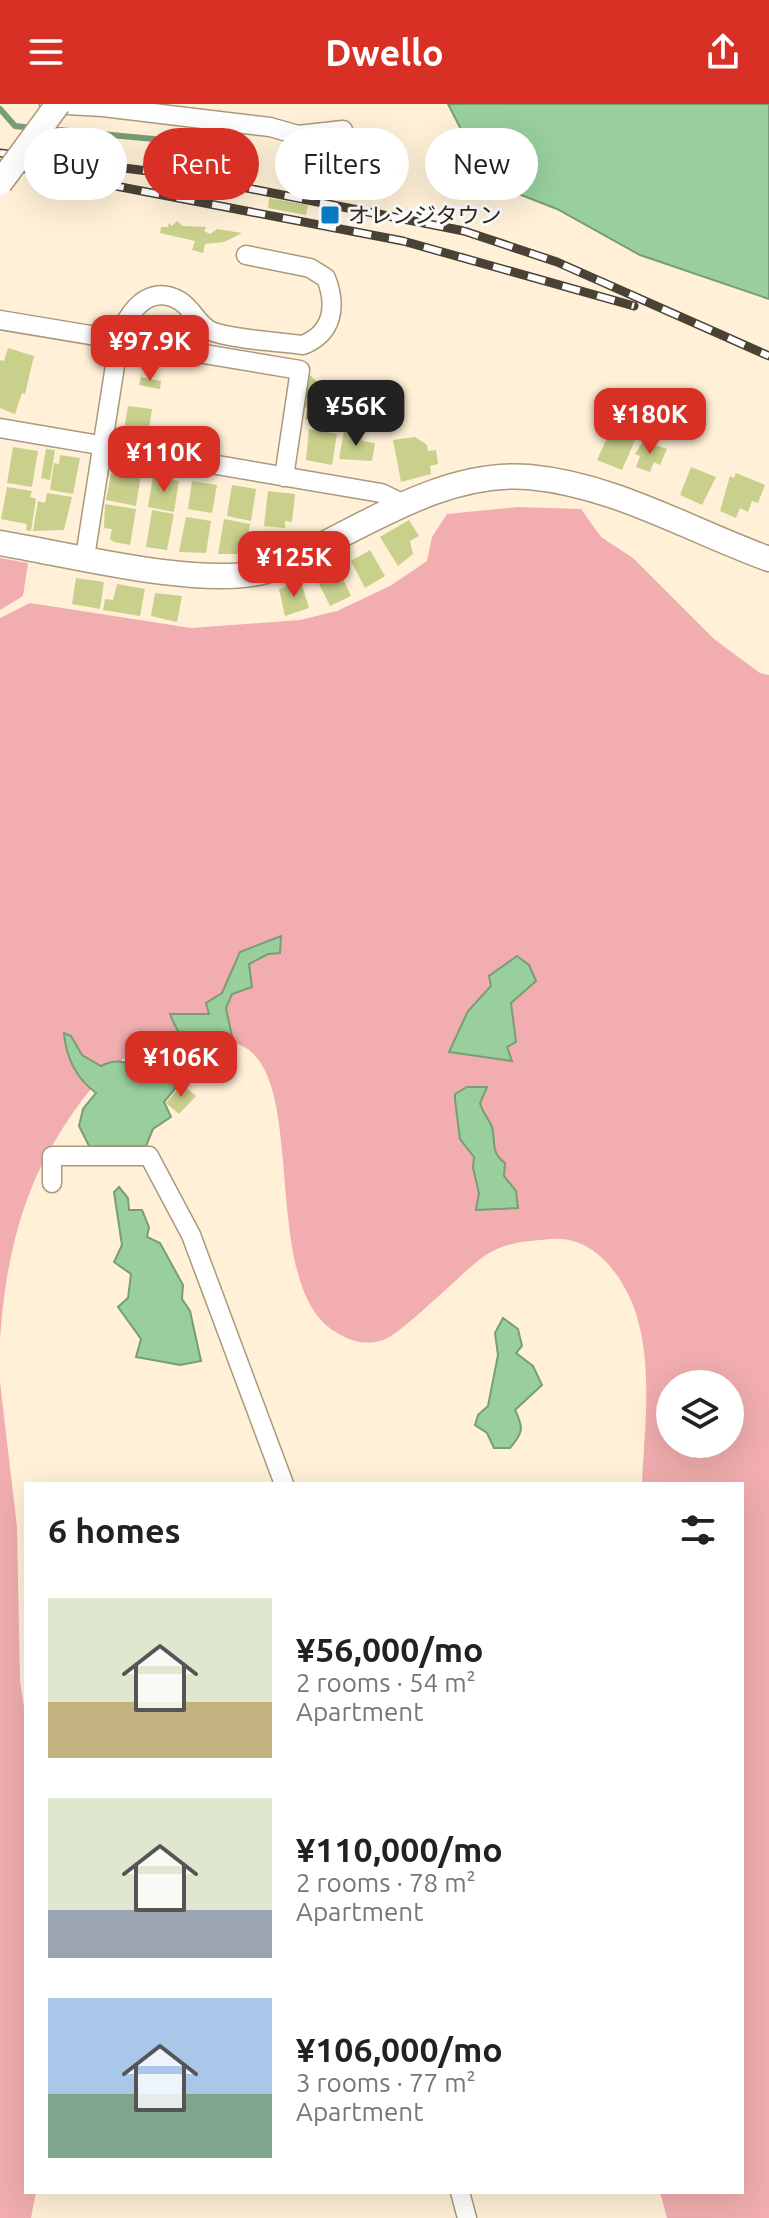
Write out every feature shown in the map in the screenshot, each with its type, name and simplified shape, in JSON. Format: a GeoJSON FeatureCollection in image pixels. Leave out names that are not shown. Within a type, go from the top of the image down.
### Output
{"type":"FeatureCollection","features":[{"type":"Feature","properties":{"kind":"street"},"geometry":{"type":"LineString","coordinates":[[49,104],[103,107],[275,130]]}},
{"type":"Feature","properties":{"kind":"street"},"geometry":{"type":"LineString","coordinates":[[0,183],[58,104]]}},
{"type":"Feature","properties":{"kind":"street"},"geometry":{"type":"LineString","coordinates":[[85,557],[119,340],[124,319],[138,302],[166,296],[181,301],[211,331],[303,345],[315,340],[328,326],[333,310],[326,278],[310,268],[246,255]]}},
{"type":"Feature","properties":{"kind":"street"},"geometry":{"type":"LineString","coordinates":[[0,320],[300,370],[284,477]]}},
{"type":"Feature","properties":{"kind":"street"},"geometry":{"type":"LineString","coordinates":[[0,428],[381,493],[402,503]]}},
{"type":"Feature","properties":{"kind":"street"},"geometry":{"type":"LineString","coordinates":[[0,543],[191,575],[258,573],[285,564],[402,503],[476,481],[527,477],[585,487],[635,502],[769,559]]}},
{"type":"Feature","properties":{"kind":"street"},"geometry":{"type":"LineString","coordinates":[[52,1183],[52,1156],[149,1156],[191,1235],[283,1482]]}},
{"type":"Feature","properties":{"kind":"street"},"geometry":{"type":"LineString","coordinates":[[461,2194],[467,2218]]}},
{"type":"Feature","properties":{"kind":"shaded area"},"geometry":{"type":"Polygon","coordinates":[[[448,104],[769,104],[769,299],[640,255],[557,209],[534,200],[538,200],[538,128],[460,128],[448,104]]]}},
{"type":"Feature","properties":{"kind":"shaded area"},"geometry":{"type":"Polygon","coordinates":[[[517,507],[581,509],[601,537],[633,558],[714,639],[760,673],[769,675],[769,2218],[667,2218],[661,2194],[744,2194],[744,1482],[642,1482],[646,1369],[642,1340],[636,1313],[625,1287],[608,1264],[589,1248],[568,1240],[507,1245],[483,1257],[392,1336],[370,1343],[345,1337],[334,1331],[311,1306],[297,1270],[274,1095],[261,1063],[240,1045],[226,1041],[160,1041],[121,1060],[105,1074],[76,1109],[40,1168],[22,1215],[9,1265],[0,1340],[0,618],[30,603],[191,628],[300,620],[337,611],[390,586],[427,561],[432,537],[447,514],[517,507]]]}},
{"type":"Feature","properties":{"kind":"shaded area"},"geometry":{"type":"Polygon","coordinates":[[[0,558],[28,563],[23,596],[0,610],[0,558]]]}},
{"type":"Feature","properties":{"kind":"shaded area"},"geometry":{"type":"Polygon","coordinates":[[[281,936],[280,953],[268,954],[249,964],[252,987],[232,994],[226,1008],[235,1051],[227,1065],[215,1072],[188,1046],[170,1014],[209,1014],[206,1003],[222,993],[240,952],[281,936]]]}},
{"type":"Feature","properties":{"kind":"shaded area"},"geometry":{"type":"Polygon","coordinates":[[[517,956],[529,965],[536,981],[511,1003],[516,1042],[507,1047],[512,1061],[449,1052],[468,1011],[491,986],[489,976],[517,956]]]}},
{"type":"Feature","properties":{"kind":"shaded area"},"geometry":{"type":"Polygon","coordinates":[[[64,1033],[71,1036],[82,1055],[101,1066],[124,1062],[147,1072],[145,1057],[157,1055],[179,1084],[164,1102],[171,1117],[153,1129],[146,1146],[89,1146],[79,1126],[83,1109],[96,1093],[73,1067],[64,1033]]]}},
{"type":"Feature","properties":{"kind":"shaded area"},"geometry":{"type":"Polygon","coordinates":[[[467,1087],[487,1087],[480,1103],[492,1127],[495,1151],[505,1163],[504,1176],[516,1191],[518,1208],[476,1210],[479,1193],[473,1168],[474,1157],[460,1139],[455,1100],[455,1094],[467,1087]]]}},
{"type":"Feature","properties":{"kind":"shaded area"},"geometry":{"type":"Polygon","coordinates":[[[119,1187],[128,1198],[129,1210],[142,1210],[149,1227],[147,1237],[160,1243],[183,1285],[182,1299],[190,1311],[201,1361],[180,1365],[136,1357],[141,1339],[118,1307],[128,1298],[131,1274],[114,1262],[122,1245],[114,1192],[119,1187]]]}},
{"type":"Feature","properties":{"kind":"shaded area"},"geometry":{"type":"Polygon","coordinates":[[[503,1318],[518,1329],[522,1346],[516,1353],[533,1366],[542,1385],[515,1410],[521,1430],[514,1443],[510,1448],[494,1448],[487,1433],[475,1425],[478,1415],[488,1406],[498,1355],[495,1333],[503,1318]]]}},
{"type":"Feature","properties":{"kind":"shaded area"},"geometry":{"type":"Polygon","coordinates":[[[0,1382],[17,1527],[20,1681],[24,1707],[24,2194],[36,2194],[31,2218],[0,2218],[0,1382]]]}},
{"type":"Feature","properties":{"kind":"building"},"geometry":{"type":"Polygon","coordinates":[[[269,198],[308,205],[306,215],[268,208],[269,198]]]}},
{"type":"Feature","properties":{"kind":"building"},"geometry":{"type":"Polygon","coordinates":[[[177,221],[183,226],[206,227],[204,231],[210,234],[217,229],[242,233],[224,242],[205,244],[203,253],[192,250],[195,241],[160,233],[161,227],[168,227],[169,223],[172,226],[177,221]]]}},
{"type":"Feature","properties":{"kind":"building"},"geometry":{"type":"Polygon","coordinates":[[[8,348],[34,356],[25,394],[22,393],[15,414],[0,408],[0,360],[4,361],[8,348]]]}},
{"type":"Feature","properties":{"kind":"building"},"geometry":{"type":"Polygon","coordinates":[[[309,374],[359,428],[305,419],[307,408],[303,407],[309,374]]]}},
{"type":"Feature","properties":{"kind":"building"},"geometry":{"type":"Polygon","coordinates":[[[141,377],[161,381],[160,389],[139,385],[141,377]]]}},
{"type":"Feature","properties":{"kind":"building"},"geometry":{"type":"Polygon","coordinates":[[[128,406],[152,409],[147,441],[129,440],[123,436],[128,406]]]}},
{"type":"Feature","properties":{"kind":"building"},"geometry":{"type":"Polygon","coordinates":[[[612,427],[635,440],[622,470],[597,460],[612,427]]]}},
{"type":"Feature","properties":{"kind":"building"},"geometry":{"type":"Polygon","coordinates":[[[309,429],[337,434],[332,465],[306,460],[309,429]]]}},
{"type":"Feature","properties":{"kind":"building"},"geometry":{"type":"Polygon","coordinates":[[[344,431],[363,435],[362,441],[375,443],[372,461],[339,459],[344,431]]]}},
{"type":"Feature","properties":{"kind":"building"},"geometry":{"type":"Polygon","coordinates":[[[415,437],[427,445],[428,451],[436,450],[438,464],[430,466],[431,474],[401,482],[393,440],[415,437]]]}},
{"type":"Feature","properties":{"kind":"building"},"geometry":{"type":"Polygon","coordinates":[[[643,441],[667,449],[660,465],[654,462],[650,472],[636,467],[640,456],[635,454],[643,441]]]}},
{"type":"Feature","properties":{"kind":"building"},"geometry":{"type":"Polygon","coordinates":[[[13,447],[38,451],[32,487],[7,483],[13,447]]]}},
{"type":"Feature","properties":{"kind":"building"},"geometry":{"type":"Polygon","coordinates":[[[46,449],[55,450],[50,480],[41,478],[46,449]]]}},
{"type":"Feature","properties":{"kind":"building"},"geometry":{"type":"Polygon","coordinates":[[[60,455],[80,458],[73,494],[50,490],[54,463],[59,464],[60,455]]]}},
{"type":"Feature","properties":{"kind":"building"},"geometry":{"type":"Polygon","coordinates":[[[691,467],[716,477],[702,505],[680,495],[691,467]]]}},
{"type":"Feature","properties":{"kind":"building"},"geometry":{"type":"Polygon","coordinates":[[[125,470],[141,475],[136,506],[106,500],[111,474],[125,473],[125,470]]]}},
{"type":"Feature","properties":{"kind":"building"},"geometry":{"type":"Polygon","coordinates":[[[736,473],[765,485],[758,503],[752,501],[748,512],[740,508],[736,518],[720,511],[730,476],[734,478],[736,473]]]}},
{"type":"Feature","properties":{"kind":"building"},"geometry":{"type":"Polygon","coordinates":[[[153,476],[179,481],[174,512],[148,507],[153,476]]]}},
{"type":"Feature","properties":{"kind":"building"},"geometry":{"type":"Polygon","coordinates":[[[192,481],[217,485],[212,513],[188,509],[192,481]]]}},
{"type":"Feature","properties":{"kind":"building"},"geometry":{"type":"Polygon","coordinates":[[[232,485],[256,489],[251,521],[227,516],[232,485]]]}},
{"type":"Feature","properties":{"kind":"building"},"geometry":{"type":"Polygon","coordinates":[[[7,487],[32,491],[30,497],[36,499],[31,531],[26,530],[27,524],[1,519],[7,487]]]}},
{"type":"Feature","properties":{"kind":"building"},"geometry":{"type":"Polygon","coordinates":[[[268,491],[295,494],[292,522],[285,521],[285,528],[264,526],[268,491]]]}},
{"type":"Feature","properties":{"kind":"building"},"geometry":{"type":"Polygon","coordinates":[[[47,493],[72,497],[64,530],[33,531],[38,501],[45,503],[47,493]]]}},
{"type":"Feature","properties":{"kind":"building"},"geometry":{"type":"Polygon","coordinates":[[[105,504],[136,509],[130,545],[110,539],[112,529],[104,528],[105,504]]]}},
{"type":"Feature","properties":{"kind":"building"},"geometry":{"type":"Polygon","coordinates":[[[152,510],[174,514],[167,550],[146,547],[152,510]]]}},
{"type":"Feature","properties":{"kind":"building"},"geometry":{"type":"Polygon","coordinates":[[[186,517],[211,521],[206,553],[179,552],[186,517]]]}},
{"type":"Feature","properties":{"kind":"building"},"geometry":{"type":"Polygon","coordinates":[[[224,519],[250,524],[245,554],[218,554],[224,519]]]}},
{"type":"Feature","properties":{"kind":"building"},"geometry":{"type":"Polygon","coordinates":[[[409,520],[419,536],[410,541],[413,554],[398,566],[380,537],[409,520]]]}},
{"type":"Feature","properties":{"kind":"building"},"geometry":{"type":"Polygon","coordinates":[[[370,550],[385,576],[365,588],[351,561],[370,550]]]}},
{"type":"Feature","properties":{"kind":"building"},"geometry":{"type":"Polygon","coordinates":[[[337,566],[351,596],[330,606],[315,576],[337,566]]]}},
{"type":"Feature","properties":{"kind":"building"},"geometry":{"type":"Polygon","coordinates":[[[76,578],[104,582],[100,609],[72,604],[76,578]]]}},
{"type":"Feature","properties":{"kind":"building"},"geometry":{"type":"Polygon","coordinates":[[[301,582],[309,608],[285,616],[279,589],[301,582]]]}},
{"type":"Feature","properties":{"kind":"building"},"geometry":{"type":"Polygon","coordinates":[[[117,584],[145,589],[140,616],[103,610],[105,599],[113,600],[117,584]]]}},
{"type":"Feature","properties":{"kind":"building"},"geometry":{"type":"Polygon","coordinates":[[[155,593],[182,596],[177,622],[151,616],[155,593]]]}},
{"type":"Feature","properties":{"kind":"building"},"geometry":{"type":"Polygon","coordinates":[[[182,1084],[196,1096],[179,1114],[166,1103],[182,1084]]]}},
{"type":"Feature","properties":{"kind":"waterway"},"geometry":{"type":"LineString","coordinates":[[0,109],[15,126],[33,128]]}},
{"type":"Feature","properties":{"kind":"waterway"},"geometry":{"type":"LineString","coordinates":[[127,136],[143,138]]}},
{"type":"Feature","properties":{"kind":"railway"},"geometry":{"type":"LineString","coordinates":[[0,153],[181,175],[464,231],[557,262],[769,356]]}},
{"type":"Feature","properties":{"kind":"railway"},"geometry":{"type":"LineString","coordinates":[[0,164],[403,241],[634,306]]}},
{"type":"Feature","properties":{"kind":"place","name":"オレンジタウン"},"geometry":{"type":"Point","coordinates":[330,215]}}]}
